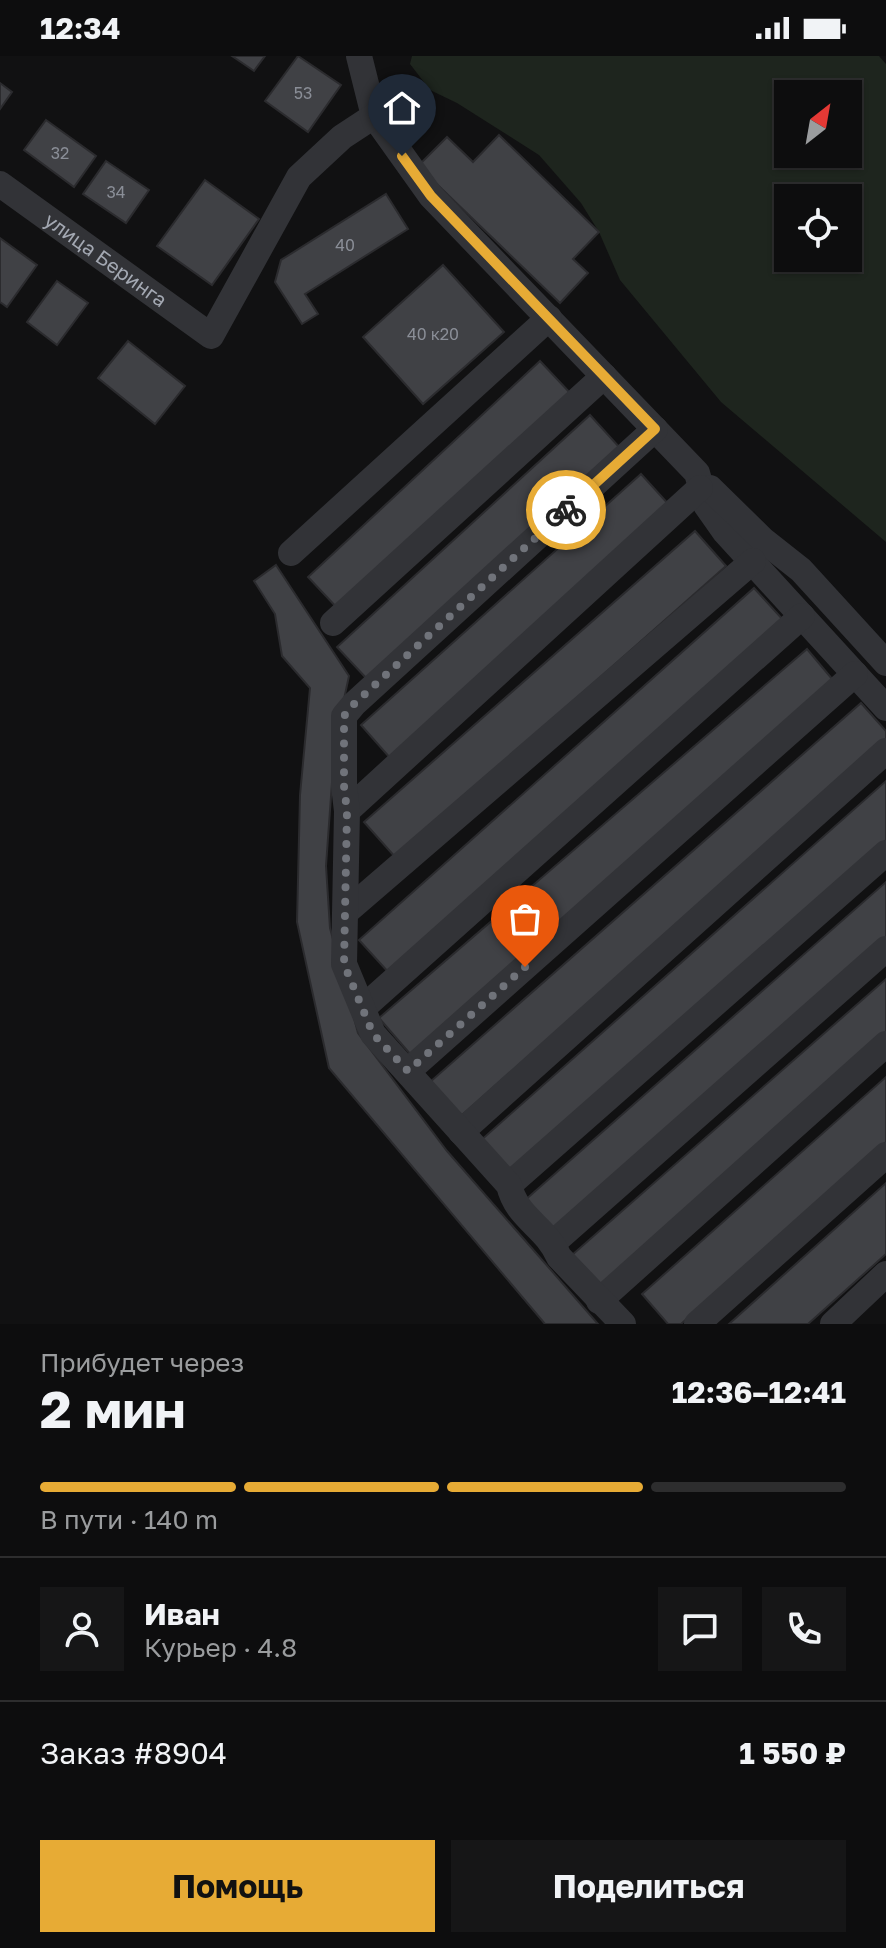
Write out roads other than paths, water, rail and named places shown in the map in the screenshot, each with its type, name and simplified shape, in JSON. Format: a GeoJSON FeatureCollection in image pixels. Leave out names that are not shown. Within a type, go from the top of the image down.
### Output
{"type":"FeatureCollection","features":[{"type":"Feature","properties":{"kind":"street"},"geometry":{"type":"LineString","coordinates":[[359,56],[374,116],[431,196],[655,429],[699,480],[763,540],[801,570],[886,663]]}},
{"type":"Feature","properties":{"kind":"street","name":"улица Беринга"},"geometry":{"type":"LineString","coordinates":[[0,184],[211,336],[299,177],[342,137],[374,116]]}},
{"type":"Feature","properties":{"kind":"street"},"geometry":{"type":"LineString","coordinates":[[291,553],[549,318]]}},
{"type":"Feature","properties":{"kind":"street"},"geometry":{"type":"LineString","coordinates":[[333,623],[604,376]]}},
{"type":"Feature","properties":{"kind":"street"},"geometry":{"type":"LineString","coordinates":[[623,1324],[559,1257],[553,1243],[513,1202],[509,1185],[373,1034],[344,964],[347,811],[344,716],[655,429]]}},
{"type":"Feature","properties":{"kind":"street"},"geometry":{"type":"LineString","coordinates":[[699,480],[706,505],[725,532],[886,708]]}},
{"type":"Feature","properties":{"kind":"street"},"geometry":{"type":"LineString","coordinates":[[347,811],[699,480]]}},
{"type":"Feature","properties":{"kind":"street"},"geometry":{"type":"LineString","coordinates":[[346,912],[753,561]]}},
{"type":"Feature","properties":{"kind":"street"},"geometry":{"type":"LineString","coordinates":[[364,1007],[802,616]]}},
{"type":"Feature","properties":{"kind":"street"},"geometry":{"type":"LineString","coordinates":[[408,1071],[855,674]]}},
{"type":"Feature","properties":{"kind":"street"},"geometry":{"type":"LineString","coordinates":[[461,1132],[886,751]]}},
{"type":"Feature","properties":{"kind":"street"},"geometry":{"type":"LineString","coordinates":[[509,1185],[886,853]]}},
{"type":"Feature","properties":{"kind":"street"},"geometry":{"type":"LineString","coordinates":[[553,1243],[886,949]]}},
{"type":"Feature","properties":{"kind":"street"},"geometry":{"type":"LineString","coordinates":[[599,1301],[886,1044]]}},
{"type":"Feature","properties":{"kind":"street"},"geometry":{"type":"LineString","coordinates":[[697,1324],[886,1155]]}},
{"type":"Feature","properties":{"kind":"street"},"geometry":{"type":"LineString","coordinates":[[833,1324],[886,1274]]}}]}
